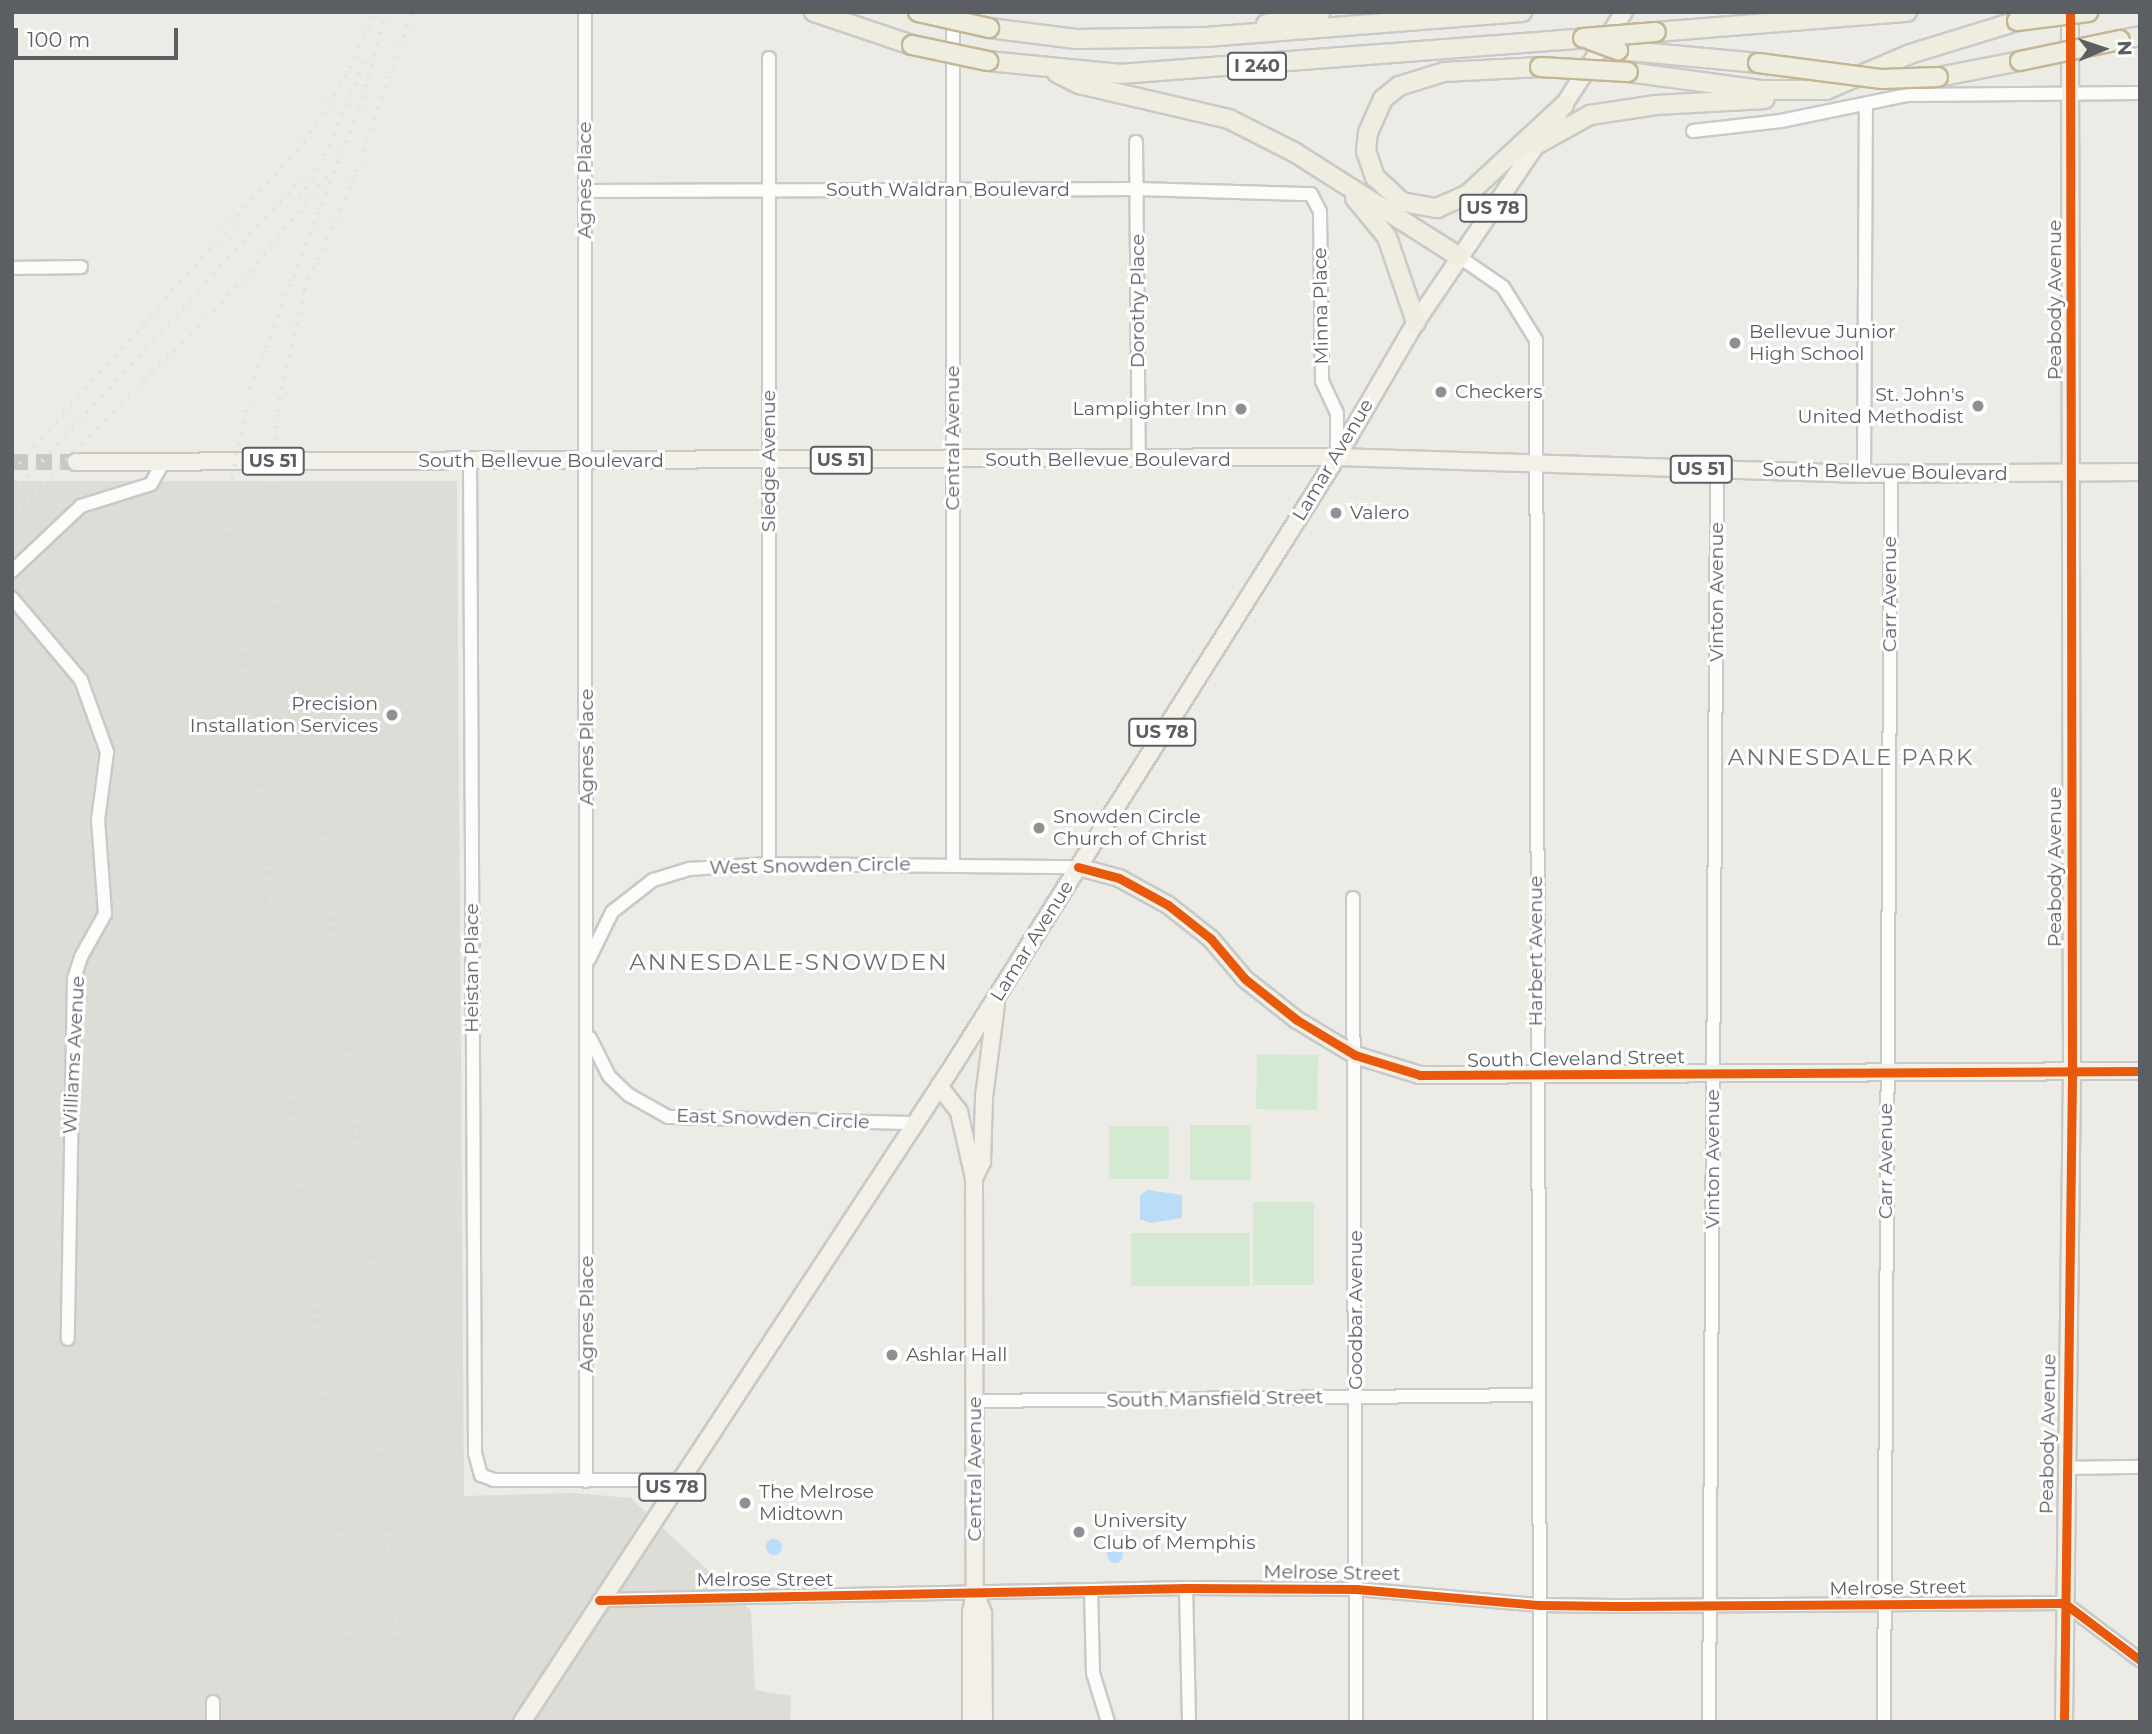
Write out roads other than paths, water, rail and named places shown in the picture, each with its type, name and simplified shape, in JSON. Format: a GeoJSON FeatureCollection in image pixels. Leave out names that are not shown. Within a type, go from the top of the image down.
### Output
{"type":"FeatureCollection","features":[{"type":"Feature","properties":{"kind":"highway","name":"I 240"},"geometry":{"type":"LineString","coordinates":[[814,12],[912,45],[988,61],[1120,74],[1244,68],[1907,12]]}},
{"type":"Feature","properties":{"kind":"highway","name":"I 240"},"geometry":{"type":"LineString","coordinates":[[918,12],[989,28],[1076,39],[1206,37],[1522,12]]}},
{"type":"Feature","properties":{"kind":"highway"},"geometry":{"type":"LineString","coordinates":[[1206,37],[1321,12]]}},
{"type":"Feature","properties":{"kind":"highway"},"geometry":{"type":"LineString","coordinates":[[1536,145],[1590,115],[1826,90],[1910,54],[2017,21],[2088,12]]}},
{"type":"Feature","properties":{"kind":"highway"},"geometry":{"type":"LineString","coordinates":[[1583,38],[1618,50],[1758,63],[1882,79],[1938,77],[2140,36]]}},
{"type":"Feature","properties":{"kind":"highway"},"geometry":{"type":"LineString","coordinates":[[1564,105],[1468,194],[1437,208],[1402,202],[1375,177],[1366,151],[1368,132],[1383,99],[1399,86],[1444,72],[1540,67],[1628,72],[1761,90],[1826,90]]}},
{"type":"Feature","properties":{"kind":"highway"},"geometry":{"type":"LineString","coordinates":[[1048,69],[1079,84],[1229,119],[1294,152],[1458,256]]}},
{"type":"Feature","properties":{"kind":"highway"},"geometry":{"type":"LineString","coordinates":[[1346,187],[1387,237],[1416,321]]}},
{"type":"Feature","properties":{"kind":"main road","name":"Lamar Avenue"},"geometry":{"type":"LineString","coordinates":[[522,1722],[677,1480],[998,996],[1337,457],[1416,321],[1564,105],[1624,12]]}},
{"type":"Feature","properties":{"kind":"main road","name":"Peabody Avenue"},"geometry":{"type":"LineString","coordinates":[[2064,1722],[2065,1468],[2072,1072],[2070,12]]}},
{"type":"Feature","properties":{"kind":"main road","name":"South Bellevue Boulevard"},"geometry":{"type":"LineString","coordinates":[[76,462],[954,461],[1337,457],[1864,474],[2140,472]]}},
{"type":"Feature","properties":{"kind":"main road","name":"South Cleveland Street"},"geometry":{"type":"LineString","coordinates":[[1078,867],[1119,878],[1168,905],[1212,939],[1245,979],[1297,1020],[1355,1055],[1420,1075],[1537,1077],[2140,1071]]}},
{"type":"Feature","properties":{"kind":"main road","name":"Central Avenue"},"geometry":{"type":"LineString","coordinates":[[974,1178],[982,1162],[986,1076],[998,996]]}},
{"type":"Feature","properties":{"kind":"main road","name":"Central Avenue"},"geometry":{"type":"LineString","coordinates":[[939,1086],[959,1112],[974,1178],[975,1592],[971,1612],[971,1722]]}},
{"type":"Feature","properties":{"kind":"main road","name":"Central Avenue"},"geometry":{"type":"LineString","coordinates":[[975,1592],[983,1613],[984,1722]]}},
{"type":"Feature","properties":{"kind":"street","name":"Agnes Place"},"geometry":{"type":"LineString","coordinates":[[584,12],[588,1035],[586,1481]]}},
{"type":"Feature","properties":{"kind":"street","name":"Central Avenue"},"geometry":{"type":"LineString","coordinates":[[953,12],[953,863]]}},
{"type":"Feature","properties":{"kind":"street","name":"Sledge Avenue"},"geometry":{"type":"LineString","coordinates":[[769,58],[769,864]]}},
{"type":"Feature","properties":{"kind":"street"},"geometry":{"type":"LineString","coordinates":[[1693,131],[1866,104],[1906,95],[2140,93]]}},
{"type":"Feature","properties":{"kind":"street"},"geometry":{"type":"LineString","coordinates":[[1864,474],[1866,104]]}},
{"type":"Feature","properties":{"kind":"street","name":"Dorothy Place"},"geometry":{"type":"LineString","coordinates":[[1136,142],[1139,460]]}},
{"type":"Feature","properties":{"kind":"street","name":"South Waldran Boulevard"},"geometry":{"type":"LineString","coordinates":[[585,191],[1138,189],[1311,194]]}},
{"type":"Feature","properties":{"kind":"street","name":"Minna Place"},"geometry":{"type":"LineString","coordinates":[[1311,194],[1320,212],[1322,381],[1337,413],[1337,457]]}},
{"type":"Feature","properties":{"kind":"street","name":"Harbert Avenue"},"geometry":{"type":"LineString","coordinates":[[1458,256],[1503,287],[1536,340],[1534,463],[1540,1722]]}},
{"type":"Feature","properties":{"kind":"street"},"geometry":{"type":"LineString","coordinates":[[12,268],[81,267]]}},
{"type":"Feature","properties":{"kind":"street"},"geometry":{"type":"LineString","coordinates":[[12,571],[82,506],[151,484],[164,461]]}},
{"type":"Feature","properties":{"kind":"street","name":"Heistan Place"},"geometry":{"type":"LineString","coordinates":[[470,461],[475,1439],[481,1475],[494,1480],[586,1481]]}},
{"type":"Feature","properties":{"kind":"street","name":"Vinton Avenue"},"geometry":{"type":"LineString","coordinates":[[1709,1722],[1717,469]]}},
{"type":"Feature","properties":{"kind":"street","name":"Carr Avenue"},"geometry":{"type":"LineString","coordinates":[[1884,1722],[1891,474]]}},
{"type":"Feature","properties":{"kind":"street","name":"Williams Avenue"},"geometry":{"type":"LineString","coordinates":[[12,598],[81,680],[107,752],[97,820],[104,914],[81,957],[74,979],[68,1339]]}},
{"type":"Feature","properties":{"kind":"street","name":"West Snowden Circle"},"geometry":{"type":"LineString","coordinates":[[587,963],[612,912],[653,880],[689,869],[769,864],[953,863],[1078,867]]}},
{"type":"Feature","properties":{"kind":"street","name":"Goodbar Avenue"},"geometry":{"type":"LineString","coordinates":[[1353,898],[1356,1722]]}},
{"type":"Feature","properties":{"kind":"street","name":"East Snowden Circle"},"geometry":{"type":"LineString","coordinates":[[588,1035],[609,1076],[629,1095],[668,1117],[913,1123]]}},
{"type":"Feature","properties":{"kind":"street","name":"South Mansfield Street"},"geometry":{"type":"LineString","coordinates":[[975,1401],[1538,1395]]}},
{"type":"Feature","properties":{"kind":"street"},"geometry":{"type":"LineString","coordinates":[[2065,1468],[2140,1467]]}},
{"type":"Feature","properties":{"kind":"street"},"geometry":{"type":"LineString","coordinates":[[586,1481],[677,1480]]}},
{"type":"Feature","properties":{"kind":"street"},"geometry":{"type":"LineString","coordinates":[[1186,1588],[1189,1722]]}},
{"type":"Feature","properties":{"kind":"street","name":"Melrose Street"},"geometry":{"type":"LineString","coordinates":[[599,1600],[1186,1588],[1356,1589],[1540,1605],[2064,1603]]}},
{"type":"Feature","properties":{"kind":"street"},"geometry":{"type":"LineString","coordinates":[[1091,1590],[1093,1673],[1108,1722]]}},
{"type":"Feature","properties":{"kind":"street"},"geometry":{"type":"LineString","coordinates":[[2064,1603],[2140,1660]]}},
{"type":"Feature","properties":{"kind":"street"},"geometry":{"type":"LineString","coordinates":[[213,1702],[213,1722]]}},
{"type":"Feature","properties":{"kind":"water"},"geometry":{"type":"Polygon","coordinates":[[[1148,1190],[1182,1195],[1182,1218],[1151,1223],[1140,1219],[1140,1195],[1148,1190]]]}},
{"type":"Feature","properties":{"kind":"water"},"geometry":{"type":"Polygon","coordinates":[[[771,1539],[777,1539],[782,1547],[780,1553],[771,1555],[766,1550],[766,1544],[771,1539]]]}},
{"type":"Feature","properties":{"kind":"water"},"geometry":{"type":"Polygon","coordinates":[[[1112,1547],[1118,1547],[1123,1555],[1121,1561],[1112,1563],[1107,1558],[1107,1552],[1112,1547]]]}},
{"type":"Feature","properties":{"kind":"tunnel"},"geometry":{"type":"LineString","coordinates":[[12,462],[76,462]]}},
{"type":"Feature","properties":{"kind":"railway"},"geometry":{"type":"LineString","coordinates":[[12,472],[304,142],[345,78],[375,12]]}},
{"type":"Feature","properties":{"kind":"railway"},"geometry":{"type":"LineString","coordinates":[[359,1722],[229,524],[232,477],[250,389],[359,108],[386,12]]}},
{"type":"Feature","properties":{"kind":"railway"},"geometry":{"type":"LineString","coordinates":[[406,1722],[379,1461],[374,1297],[326,862],[313,775],[279,613],[271,505],[277,411],[304,290],[352,182],[412,12]]}},
{"type":"Feature","properties":{"kind":"railway"},"geometry":{"type":"LineString","coordinates":[[300,198],[325,156],[365,59]]}},
{"type":"Feature","properties":{"kind":"railway"},"geometry":{"type":"LineString","coordinates":[[12,515],[243,281],[329,173]]}},
{"type":"Feature","properties":{"kind":"railway"},"geometry":{"type":"LineString","coordinates":[[12,494],[302,177]]}},
{"type":"Feature","properties":{"kind":"place","name":"Bellevue Junior High School"},"geometry":{"type":"Point","coordinates":[1735,343]}},
{"type":"Feature","properties":{"kind":"place","name":"Checkers"},"geometry":{"type":"Point","coordinates":[1441,392]}},
{"type":"Feature","properties":{"kind":"place","name":"St. John's United Methodist"},"geometry":{"type":"Point","coordinates":[1978,406]}},
{"type":"Feature","properties":{"kind":"place","name":"Lamplighter Inn"},"geometry":{"type":"Point","coordinates":[1241,409]}},
{"type":"Feature","properties":{"kind":"place","name":"Valero"},"geometry":{"type":"Point","coordinates":[1336,513]}},
{"type":"Feature","properties":{"kind":"place","name":"Precision Installation Services"},"geometry":{"type":"Point","coordinates":[392,715]}},
{"type":"Feature","properties":{"kind":"place","name":"Snowden Circle Church of Christ"},"geometry":{"type":"Point","coordinates":[1039,828]}},
{"type":"Feature","properties":{"kind":"place","name":"Ashlar Hall"},"geometry":{"type":"Point","coordinates":[892,1355]}},
{"type":"Feature","properties":{"kind":"place","name":"The Melrose Midtown"},"geometry":{"type":"Point","coordinates":[745,1503]}},
{"type":"Feature","properties":{"kind":"place","name":"University Club of Memphis"},"geometry":{"type":"Point","coordinates":[1079,1532]}},
{"type":"Feature","properties":{"kind":"district","name":"ANNESDALE PARK"},"geometry":{"type":"Point","coordinates":[1851,757]}},
{"type":"Feature","properties":{"kind":"district","name":"ANNESDALE-SNOWDEN"},"geometry":{"type":"Point","coordinates":[789,962]}}]}
